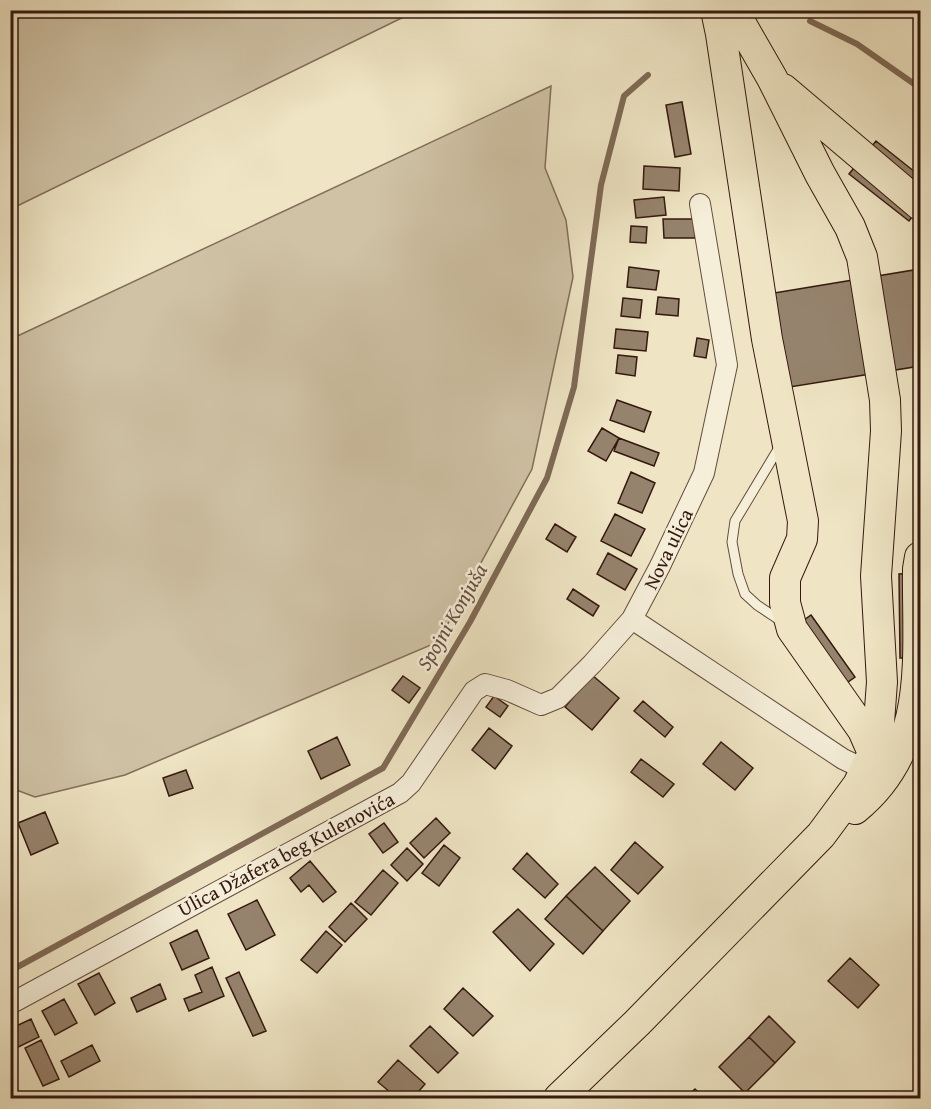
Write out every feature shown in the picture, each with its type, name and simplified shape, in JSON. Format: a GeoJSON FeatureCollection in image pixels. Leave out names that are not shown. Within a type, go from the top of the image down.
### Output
{"type":"FeatureCollection","features":[{"type":"Feature","properties":{"kind":"main road"},"geometry":{"type":"LineString","coordinates":[[716,10],[767,339],[803,521],[802,539],[784,578],[785,603],[792,629],[863,730],[870,762]]}},
{"type":"Feature","properties":{"kind":"main road"},"geometry":{"type":"LineString","coordinates":[[559,1098],[638,1023],[821,835],[843,807],[870,762],[878,736],[882,682],[876,576],[886,430],[885,400],[862,257],[850,226],[820,174],[772,78],[733,10]]}},
{"type":"Feature","properties":{"kind":"main road"},"geometry":{"type":"LineString","coordinates":[[772,78],[921,205]]}},
{"type":"Feature","properties":{"kind":"main road"},"geometry":{"type":"LineString","coordinates":[[821,835],[871,797],[894,768],[909,734],[917,697],[918,569],[921,557]]}},
{"type":"Feature","properties":{"kind":"street","name":"Nova ulica"},"geometry":{"type":"LineString","coordinates":[[632,618],[660,566],[704,473],[727,365],[700,204]]}},
{"type":"Feature","properties":{"kind":"street"},"geometry":{"type":"LineString","coordinates":[[632,618],[843,759],[870,762]]}},
{"type":"Feature","properties":{"kind":"street","name":"Ulica Džafera beg Kulenovića"},"geometry":{"type":"LineString","coordinates":[[10,1004],[400,793],[411,783],[474,691],[484,684],[507,690],[541,705],[558,698],[592,664],[632,618]]}},
{"type":"Feature","properties":{"kind":"lane"},"geometry":{"type":"LineString","coordinates":[[786,436],[735,521],[732,542],[745,594],[792,629]]}},
{"type":"Feature","properties":{"kind":"shaded area"},"geometry":{"type":"Polygon","coordinates":[[[11,10],[416,10],[416,11],[11,209],[11,10]]]}},
{"type":"Feature","properties":{"kind":"shaded area"},"geometry":{"type":"Polygon","coordinates":[[[551,86],[545,168],[566,220],[573,277],[532,469],[438,642],[125,775],[35,797],[11,788],[11,339],[551,86]]]}},
{"type":"Feature","properties":{"kind":"building"},"geometry":{"type":"Polygon","coordinates":[[[682,102],[691,154],[675,157],[666,105],[682,102]]]}},
{"type":"Feature","properties":{"kind":"building"},"geometry":{"type":"Polygon","coordinates":[[[876,141],[920,176],[920,206],[909,221],[849,174],[876,141]]]}},
{"type":"Feature","properties":{"kind":"building"},"geometry":{"type":"Polygon","coordinates":[[[644,166],[680,168],[679,191],[643,189],[644,166]]]}},
{"type":"Feature","properties":{"kind":"building"},"geometry":{"type":"Polygon","coordinates":[[[664,197],[666,215],[636,218],[634,200],[664,197]]]}},
{"type":"Feature","properties":{"kind":"building"},"geometry":{"type":"Polygon","coordinates":[[[663,219],[694,219],[695,238],[664,238],[663,219]]]}},
{"type":"Feature","properties":{"kind":"building"},"geometry":{"type":"Polygon","coordinates":[[[631,226],[647,227],[646,243],[630,242],[631,226]]]}},
{"type":"Feature","properties":{"kind":"building"},"geometry":{"type":"Polygon","coordinates":[[[629,267],[659,271],[656,290],[627,287],[629,267]]]}},
{"type":"Feature","properties":{"kind":"building"},"geometry":{"type":"Polygon","coordinates":[[[920,269],[920,366],[765,391],[750,297],[920,269]]]}},
{"type":"Feature","properties":{"kind":"building"},"geometry":{"type":"Polygon","coordinates":[[[658,297],[679,299],[678,316],[656,314],[658,297]]]}},
{"type":"Feature","properties":{"kind":"building"},"geometry":{"type":"Polygon","coordinates":[[[623,298],[642,300],[640,318],[621,316],[623,298]]]}},
{"type":"Feature","properties":{"kind":"building"},"geometry":{"type":"Polygon","coordinates":[[[616,329],[648,332],[646,351],[614,348],[616,329]]]}},
{"type":"Feature","properties":{"kind":"building"},"geometry":{"type":"Polygon","coordinates":[[[697,338],[709,340],[706,358],[694,356],[697,338]]]}},
{"type":"Feature","properties":{"kind":"building"},"geometry":{"type":"Polygon","coordinates":[[[618,355],[637,357],[635,376],[616,373],[618,355]]]}},
{"type":"Feature","properties":{"kind":"building"},"geometry":{"type":"Polygon","coordinates":[[[617,400],[651,412],[644,432],[610,420],[617,400]]]}},
{"type":"Feature","properties":{"kind":"building"},"geometry":{"type":"Polygon","coordinates":[[[602,428],[619,438],[606,461],[588,451],[602,428]]]}},
{"type":"Feature","properties":{"kind":"building"},"geometry":{"type":"Polygon","coordinates":[[[619,438],[659,453],[654,466],[614,451],[619,438]]]}},
{"type":"Feature","properties":{"kind":"building"},"geometry":{"type":"Polygon","coordinates":[[[631,472],[655,483],[642,513],[618,503],[631,472]]]}},
{"type":"Feature","properties":{"kind":"building"},"geometry":{"type":"Polygon","coordinates":[[[615,514],[645,529],[631,556],[601,541],[615,514]]]}},
{"type":"Feature","properties":{"kind":"building"},"geometry":{"type":"Polygon","coordinates":[[[555,524],[576,537],[567,552],[546,539],[555,524]]]}},
{"type":"Feature","properties":{"kind":"building"},"geometry":{"type":"Polygon","coordinates":[[[608,553],[637,569],[625,590],[597,574],[608,553]]]}},
{"type":"Feature","properties":{"kind":"building"},"geometry":{"type":"Polygon","coordinates":[[[920,573],[920,658],[900,658],[899,574],[920,573]]]}},
{"type":"Feature","properties":{"kind":"building"},"geometry":{"type":"Polygon","coordinates":[[[573,589],[599,606],[593,616],[567,599],[573,589]]]}},
{"type":"Feature","properties":{"kind":"building"},"geometry":{"type":"Polygon","coordinates":[[[811,615],[855,677],[824,699],[780,637],[811,615]]]}},
{"type":"Feature","properties":{"kind":"building"},"geometry":{"type":"Polygon","coordinates":[[[592,675],[619,698],[592,730],[565,707],[592,675]]]}},
{"type":"Feature","properties":{"kind":"building"},"geometry":{"type":"Polygon","coordinates":[[[403,676],[420,688],[409,703],[392,690],[403,676]]]}},
{"type":"Feature","properties":{"kind":"building"},"geometry":{"type":"Polygon","coordinates":[[[494,696],[508,706],[500,717],[486,707],[494,696]]]}},
{"type":"Feature","properties":{"kind":"building"},"geometry":{"type":"Polygon","coordinates":[[[643,701],[673,727],[665,737],[634,711],[643,701]]]}},
{"type":"Feature","properties":{"kind":"building"},"geometry":{"type":"Polygon","coordinates":[[[489,728],[512,746],[495,769],[472,750],[489,728]]]}},
{"type":"Feature","properties":{"kind":"building"},"geometry":{"type":"Polygon","coordinates":[[[337,737],[350,765],[321,779],[308,751],[337,737]]]}},
{"type":"Feature","properties":{"kind":"building"},"geometry":{"type":"Polygon","coordinates":[[[721,742],[753,768],[735,790],[703,764],[721,742]]]}},
{"type":"Feature","properties":{"kind":"building"},"geometry":{"type":"Polygon","coordinates":[[[641,759],[674,784],[663,797],[631,772],[641,759]]]}},
{"type":"Feature","properties":{"kind":"building"},"geometry":{"type":"Polygon","coordinates":[[[186,770],[193,788],[169,796],[163,778],[186,770]]]}},
{"type":"Feature","properties":{"kind":"building"},"geometry":{"type":"Polygon","coordinates":[[[45,812],[58,843],[31,855],[18,823],[45,812]]]}},
{"type":"Feature","properties":{"kind":"building"},"geometry":{"type":"Polygon","coordinates":[[[436,818],[450,833],[424,858],[410,843],[436,818]]]}},
{"type":"Feature","properties":{"kind":"building"},"geometry":{"type":"Polygon","coordinates":[[[384,823],[398,842],[383,853],[369,834],[384,823]]]}},
{"type":"Feature","properties":{"kind":"building"},"geometry":{"type":"Polygon","coordinates":[[[635,842],[663,867],[638,894],[611,870],[635,842]]]}},
{"type":"Feature","properties":{"kind":"building"},"geometry":{"type":"Polygon","coordinates":[[[444,845],[460,858],[439,886],[422,873],[444,845]]]}},
{"type":"Feature","properties":{"kind":"building"},"geometry":{"type":"Polygon","coordinates":[[[407,848],[423,864],[407,881],[391,865],[407,848]]]}},
{"type":"Feature","properties":{"kind":"building"},"geometry":{"type":"Polygon","coordinates":[[[527,853],[558,884],[545,898],[513,869],[527,853]]]}},
{"type":"Feature","properties":{"kind":"building"},"geometry":{"type":"Polygon","coordinates":[[[310,861],[336,892],[323,902],[309,885],[301,892],[290,878],[310,861]]]}},
{"type":"Feature","properties":{"kind":"building"},"geometry":{"type":"Polygon","coordinates":[[[595,867],[630,901],[603,931],[566,896],[595,867]]]}},
{"type":"Feature","properties":{"kind":"building"},"geometry":{"type":"Polygon","coordinates":[[[383,870],[398,883],[371,915],[355,902],[383,870]]]}},
{"type":"Feature","properties":{"kind":"building"},"geometry":{"type":"Polygon","coordinates":[[[566,896],[603,931],[583,954],[545,919],[566,896]]]}},
{"type":"Feature","properties":{"kind":"building"},"geometry":{"type":"Polygon","coordinates":[[[257,900],[275,935],[246,950],[228,914],[257,900]]]}},
{"type":"Feature","properties":{"kind":"building"},"geometry":{"type":"Polygon","coordinates":[[[351,903],[367,919],[345,942],[329,927],[351,903]]]}},
{"type":"Feature","properties":{"kind":"building"},"geometry":{"type":"Polygon","coordinates":[[[518,909],[554,944],[530,971],[493,932],[518,909]]]}},
{"type":"Feature","properties":{"kind":"building"},"geometry":{"type":"Polygon","coordinates":[[[197,930],[209,958],[182,970],[170,943],[197,930]]]}},
{"type":"Feature","properties":{"kind":"building"},"geometry":{"type":"Polygon","coordinates":[[[326,931],[342,945],[317,973],[301,960],[326,931]]]}},
{"type":"Feature","properties":{"kind":"building"},"geometry":{"type":"Polygon","coordinates":[[[850,958],[879,985],[858,1008],[828,981],[850,958]]]}},
{"type":"Feature","properties":{"kind":"building"},"geometry":{"type":"Polygon","coordinates":[[[212,967],[224,996],[189,1011],[184,999],[202,992],[195,975],[212,967]]]}},
{"type":"Feature","properties":{"kind":"building"},"geometry":{"type":"Polygon","coordinates":[[[239,972],[266,1031],[253,1036],[226,978],[239,972]]]}},
{"type":"Feature","properties":{"kind":"building"},"geometry":{"type":"Polygon","coordinates":[[[99,973],[115,1003],[95,1015],[78,984],[99,973]]]}},
{"type":"Feature","properties":{"kind":"building"},"geometry":{"type":"Polygon","coordinates":[[[160,984],[166,999],[137,1012],[131,998],[160,984]]]}},
{"type":"Feature","properties":{"kind":"building"},"geometry":{"type":"Polygon","coordinates":[[[463,988],[493,1016],[473,1036],[444,1009],[463,988]]]}},
{"type":"Feature","properties":{"kind":"building"},"geometry":{"type":"Polygon","coordinates":[[[64,999],[77,1023],[55,1035],[42,1011],[64,999]]]}},
{"type":"Feature","properties":{"kind":"building"},"geometry":{"type":"Polygon","coordinates":[[[769,1016],[795,1042],[775,1063],[749,1037],[769,1016]]]}},
{"type":"Feature","properties":{"kind":"building"},"geometry":{"type":"Polygon","coordinates":[[[31,1019],[39,1037],[12,1050],[10,1029],[31,1019]]]}},
{"type":"Feature","properties":{"kind":"building"},"geometry":{"type":"Polygon","coordinates":[[[430,1026],[458,1053],[438,1073],[410,1046],[430,1026]]]}},
{"type":"Feature","properties":{"kind":"building"},"geometry":{"type":"Polygon","coordinates":[[[749,1037],[775,1063],[745,1093],[719,1067],[749,1037]]]}},
{"type":"Feature","properties":{"kind":"building"},"geometry":{"type":"Polygon","coordinates":[[[41,1040],[59,1079],[43,1086],[25,1048],[41,1040]]]}},
{"type":"Feature","properties":{"kind":"building"},"geometry":{"type":"Polygon","coordinates":[[[92,1045],[100,1061],[69,1077],[61,1061],[92,1045]]]}},
{"type":"Feature","properties":{"kind":"building"},"geometry":{"type":"Polygon","coordinates":[[[398,1060],[425,1084],[413,1098],[397,1098],[378,1082],[398,1060]]]}},
{"type":"Feature","properties":{"kind":"building"},"geometry":{"type":"Polygon","coordinates":[[[695,1089],[705,1098],[685,1098],[695,1089]]]}},
{"type":"Feature","properties":{"kind":"waterway"},"geometry":{"type":"LineString","coordinates":[[810,21],[857,44],[920,88]]}},
{"type":"Feature","properties":{"kind":"waterway","name":"Spojni Konjuša"},"geometry":{"type":"LineString","coordinates":[[10,971],[383,768],[470,622],[547,478],[574,387],[601,185],[624,96],[648,75]]}}]}
